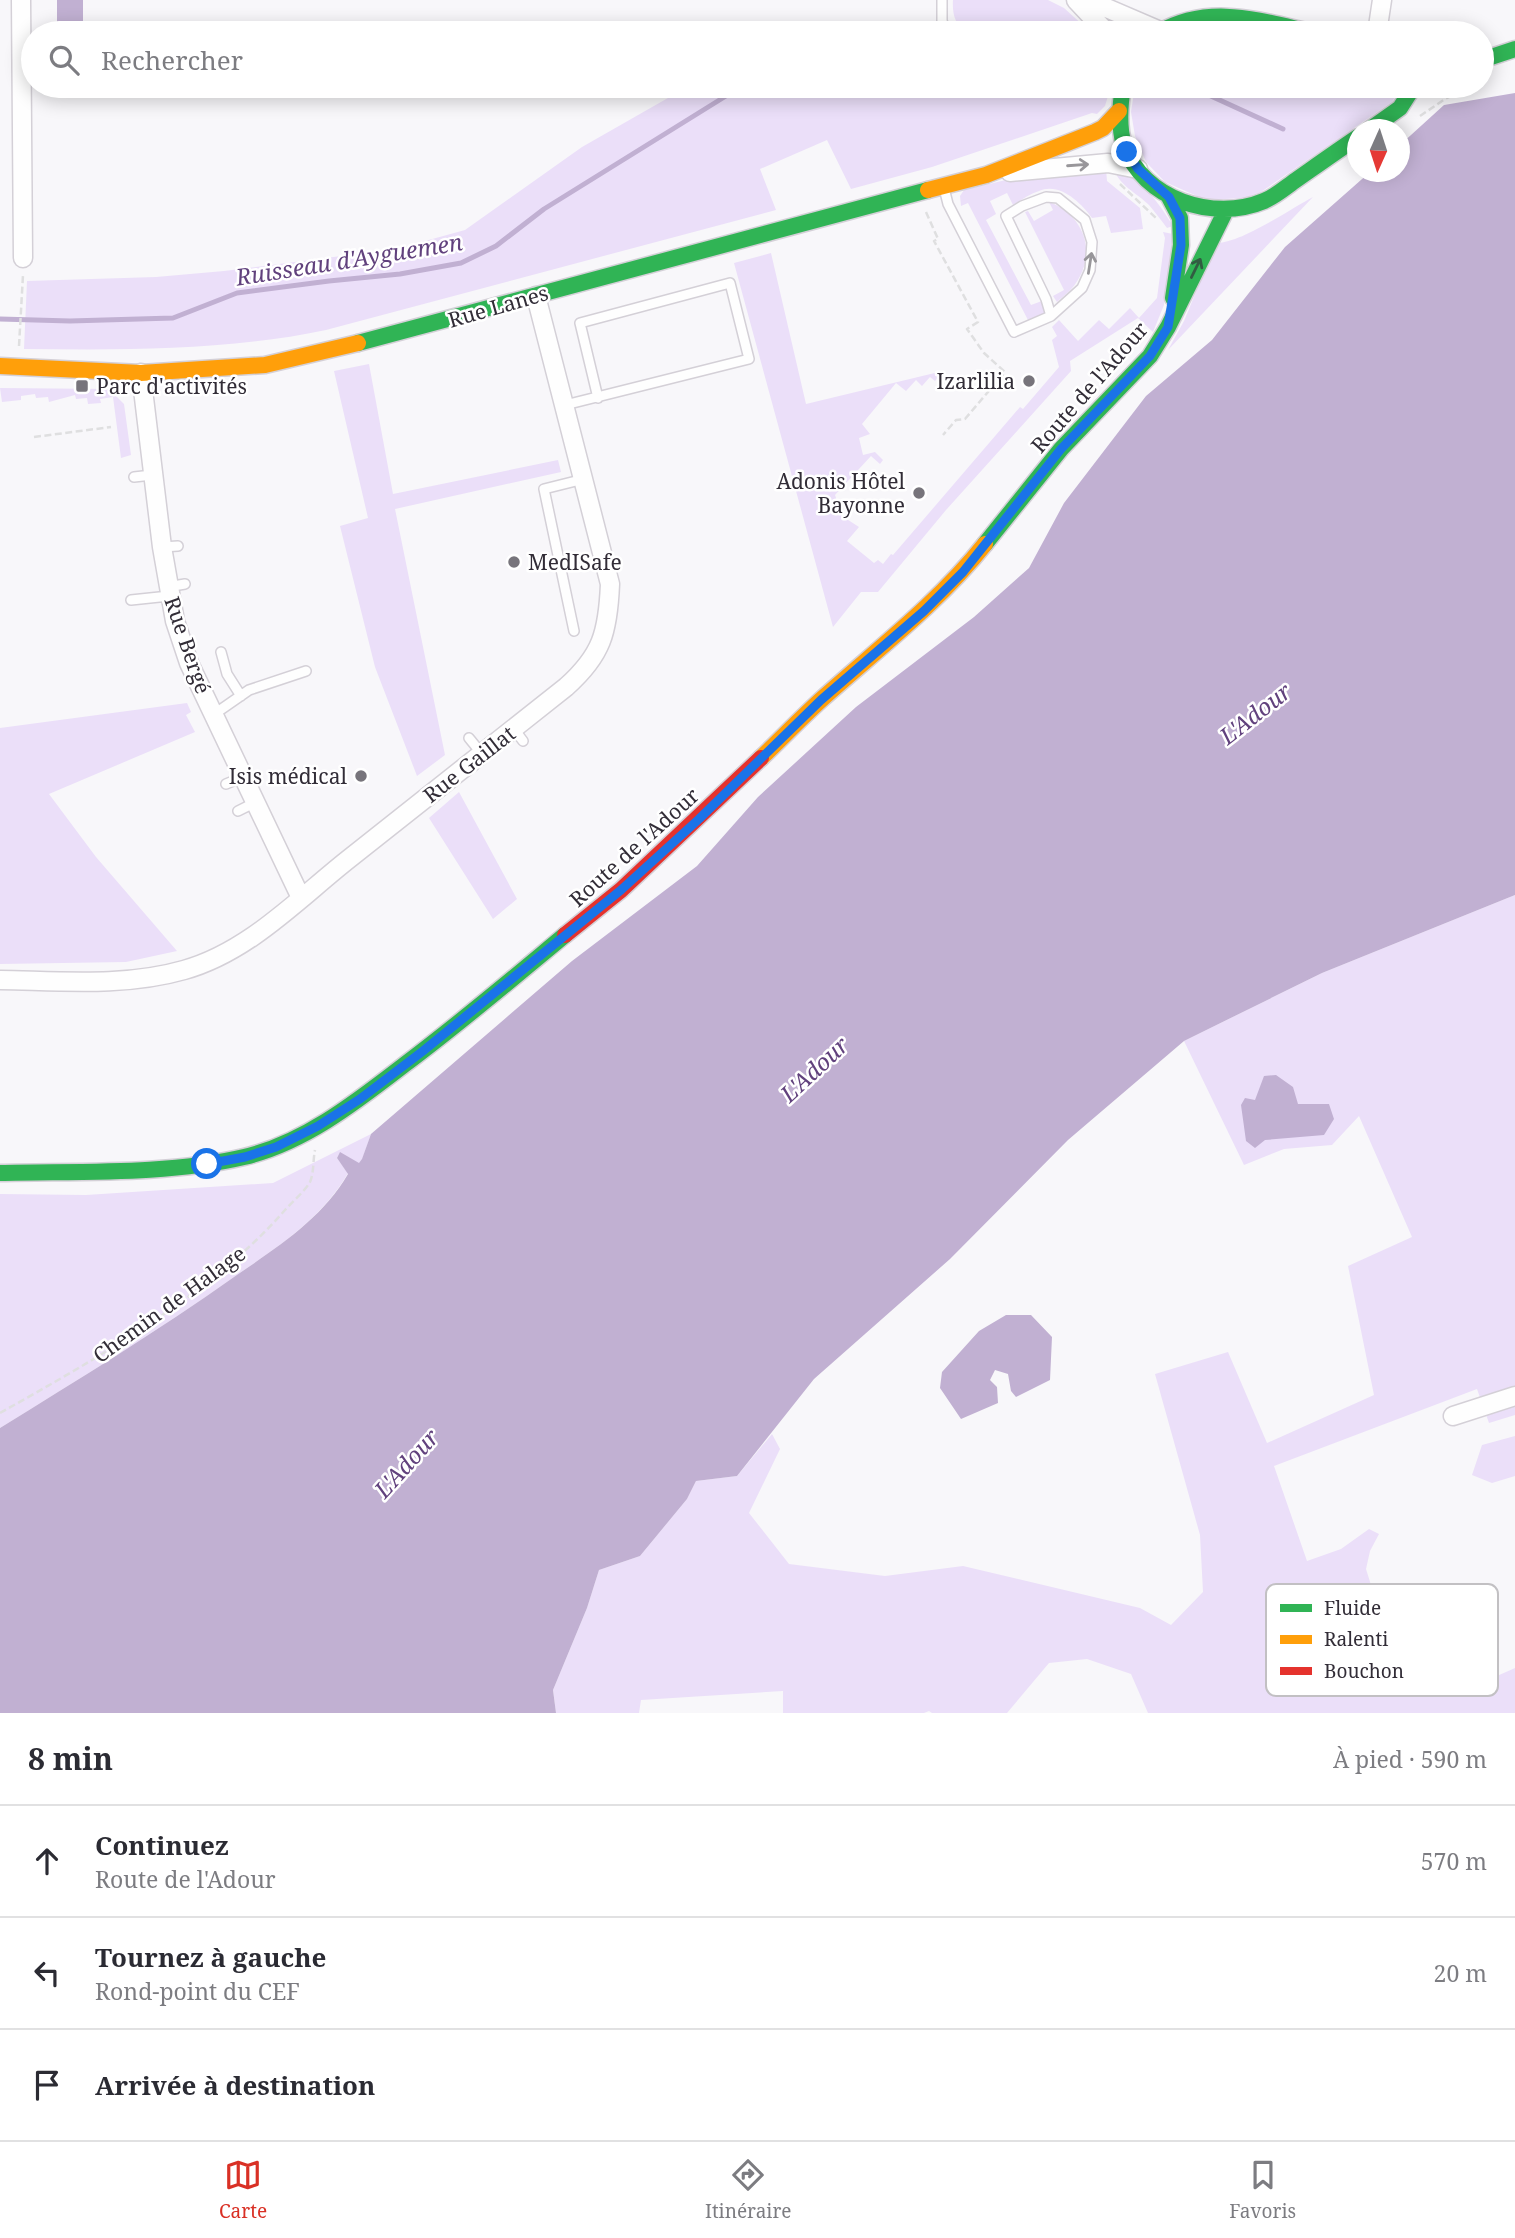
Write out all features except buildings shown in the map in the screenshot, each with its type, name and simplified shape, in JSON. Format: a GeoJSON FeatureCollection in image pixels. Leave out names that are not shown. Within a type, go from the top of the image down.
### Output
{"type":"FeatureCollection","features":[{"type":"Feature","properties":{"kind":"main road"},"geometry":{"type":"LineString","coordinates":[[1180,21],[1223,15],[1249,21]]}},
{"type":"Feature","properties":{"kind":"main road"},"geometry":{"type":"LineString","coordinates":[[1494,56],[1515,50]]}},
{"type":"Feature","properties":{"kind":"main road"},"geometry":{"type":"LineString","coordinates":[[1122,98],[1119,111],[1122,136],[1127,152],[1138,169],[1169,197],[1201,208],[1235,211],[1266,200],[1347,144]]}},
{"type":"Feature","properties":{"kind":"main road"},"geometry":{"type":"LineString","coordinates":[[1384,119],[1400,108],[1406,98]]}},
{"type":"Feature","properties":{"kind":"main road","name":"Rue Lanes"},"geometry":{"type":"LineString","coordinates":[[0,366],[141,373],[265,365],[334,350],[986,175],[1101,130],[1119,111]]}},
{"type":"Feature","properties":{"kind":"main road","name":"Route de l'Adour"},"geometry":{"type":"LineString","coordinates":[[1168,327],[1181,245],[1180,218],[1169,197]]}},
{"type":"Feature","properties":{"kind":"main road","name":"Route de l'Adour"},"geometry":{"type":"LineString","coordinates":[[0,1172],[161,1168],[245,1157],[276,1147],[318,1126],[360,1099],[423,1051],[621,890],[699,819],[821,700],[924,611],[963,572],[1061,449],[1150,356],[1168,327],[1226,210]]}},
{"type":"Feature","properties":{"kind":"street"},"geometry":{"type":"LineString","coordinates":[[20,0],[21,88]]}},
{"type":"Feature","properties":{"kind":"street"},"geometry":{"type":"LineString","coordinates":[[1076,0],[1094,21]]}},
{"type":"Feature","properties":{"kind":"street"},"geometry":{"type":"LineString","coordinates":[[1088,0],[1135,21]]}},
{"type":"Feature","properties":{"kind":"street"},"geometry":{"type":"LineString","coordinates":[[1379,21],[1382,0]]}},
{"type":"Feature","properties":{"kind":"street"},"geometry":{"type":"LineString","coordinates":[[21,98],[23,263]]}},
{"type":"Feature","properties":{"kind":"street","name":"Rue Lanes"},"geometry":{"type":"LineString","coordinates":[[986,175],[1108,163],[1138,169]]}},
{"type":"Feature","properties":{"kind":"street","name":"Rue Gaillat"},"geometry":{"type":"LineString","coordinates":[[0,980],[77,982],[149,978],[203,964],[251,938],[302,898],[343,855],[482,754],[518,735],[590,664],[608,619],[610,584],[536,296]]}},
{"type":"Feature","properties":{"kind":"street","name":"Rue Bergé"},"geometry":{"type":"LineString","coordinates":[[141,373],[152,475],[170,546],[174,589],[189,663],[302,898]]}},
{"type":"Feature","properties":{"kind":"street"},"geometry":{"type":"LineString","coordinates":[[1454,1416],[1515,1396]]}},
{"type":"Feature","properties":{"kind":"lane"},"geometry":{"type":"LineString","coordinates":[[942,0],[942,21]]}},
{"type":"Feature","properties":{"kind":"lane"},"geometry":{"type":"LineString","coordinates":[[943,187],[948,204],[1014,332],[1051,316],[1082,288],[1090,270],[1093,242],[1085,220],[1058,198],[1046,197],[1022,206],[1006,216],[1046,299],[1051,316]]}},
{"type":"Feature","properties":{"kind":"lane"},"geometry":{"type":"LineString","coordinates":[[565,405],[597,398],[749,359],[730,283],[580,323],[597,398]]}},
{"type":"Feature","properties":{"kind":"lane"},"geometry":{"type":"LineString","coordinates":[[134,477],[152,475]]}},
{"type":"Feature","properties":{"kind":"lane"},"geometry":{"type":"LineString","coordinates":[[574,631],[544,489],[584,479]]}},
{"type":"Feature","properties":{"kind":"lane"},"geometry":{"type":"LineString","coordinates":[[131,600],[174,589]]}},
{"type":"Feature","properties":{"kind":"lane"},"geometry":{"type":"LineString","coordinates":[[221,652],[227,674],[241,695]]}},
{"type":"Feature","properties":{"kind":"lane"},"geometry":{"type":"LineString","coordinates":[[213,715],[249,690],[306,671]]}},
{"type":"Feature","properties":{"kind":"lane"},"geometry":{"type":"LineString","coordinates":[[469,738],[482,754]]}},
{"type":"Feature","properties":{"kind":"lane"},"geometry":{"type":"LineString","coordinates":[[226,784],[243,777]]}},
{"type":"Feature","properties":{"kind":"lane"},"geometry":{"type":"LineString","coordinates":[[238,811],[256,802]]}},
{"type":"Feature","properties":{"kind":"path"},"geometry":{"type":"LineString","coordinates":[[1414,120],[1447,98]]}},
{"type":"Feature","properties":{"kind":"path"},"geometry":{"type":"LineString","coordinates":[[917,194],[938,239],[934,241],[978,321],[967,329],[984,353],[1005,372],[965,418],[956,420],[943,435]]}},
{"type":"Feature","properties":{"kind":"path"},"geometry":{"type":"LineString","coordinates":[[19,349],[23,263]]}},
{"type":"Feature","properties":{"kind":"path"},"geometry":{"type":"LineString","coordinates":[[34,437],[111,427]]}},
{"type":"Feature","properties":{"kind":"path","name":"Chemin de Halage"},"geometry":{"type":"LineString","coordinates":[[0,1413],[64,1377],[166,1311],[221,1272],[267,1231],[310,1181],[318,1126]]}},
{"type":"Feature","properties":{"kind":"shaded area"},"geometry":{"type":"Polygon","coordinates":[[[953,0],[1048,0],[1064,8],[1078,21],[956,21],[953,0]]]}},
{"type":"Feature","properties":{"kind":"shaded area"},"geometry":{"type":"Polygon","coordinates":[[[668,98],[1107,98],[1105,106],[1097,114],[1092,113],[932,167],[851,189],[827,140],[760,169],[776,210],[326,330],[213,346],[24,349],[27,281],[156,277],[396,249],[465,230],[582,147],[668,98]]]}},
{"type":"Feature","properties":{"kind":"shaded area"},"geometry":{"type":"Polygon","coordinates":[[[1133,98],[1394,98],[1367,119],[1347,119],[1347,133],[1261,192],[1244,198],[1206,200],[1165,182],[1146,162],[1135,136],[1131,112],[1133,98]]]}},
{"type":"Feature","properties":{"kind":"shaded area"},"geometry":{"type":"Polygon","coordinates":[[[1114,168],[1123,171],[1140,184],[1156,200],[1173,226],[1167,228],[1149,205],[1119,179],[1114,168]]]}},
{"type":"Feature","properties":{"kind":"shaded area"},"geometry":{"type":"Polygon","coordinates":[[[1106,169],[1107,181],[1140,208],[1143,229],[1111,233],[1106,216],[1092,218],[1076,200],[1055,189],[1036,192],[1013,205],[1007,193],[990,201],[996,214],[986,220],[1031,305],[1042,301],[1047,314],[1029,322],[968,203],[961,206],[960,196],[964,190],[1010,179],[1106,169]]]}},
{"type":"Feature","properties":{"kind":"shaded area"},"geometry":{"type":"Polygon","coordinates":[[[1313,197],[1168,350],[1184,321],[1216,243],[1251,232],[1313,197]]]}},
{"type":"Feature","properties":{"kind":"shaded area"},"geometry":{"type":"Polygon","coordinates":[[[1049,202],[1069,214],[1077,223],[1086,243],[1084,266],[1079,278],[1057,302],[1053,296],[1064,290],[1025,212],[1028,211],[1034,221],[1053,210],[1049,202]]]}},
{"type":"Feature","properties":{"kind":"shaded area"},"geometry":{"type":"Polygon","coordinates":[[[1163,232],[1173,234],[1164,305],[1153,332],[1138,318],[1070,361],[1071,371],[946,510],[878,592],[861,592],[833,627],[734,263],[771,253],[806,404],[943,371],[935,381],[930,377],[922,386],[916,380],[906,391],[896,383],[862,424],[870,434],[859,438],[863,455],[875,452],[883,460],[880,464],[871,456],[835,495],[842,516],[859,527],[847,541],[874,563],[878,560],[883,564],[1020,407],[1023,409],[1059,367],[1052,340],[1057,336],[1052,327],[1059,320],[1078,341],[1099,320],[1109,329],[1130,308],[1139,318],[1157,298],[1165,238],[1163,232]]]}},
{"type":"Feature","properties":{"kind":"shaded area"},"geometry":{"type":"Polygon","coordinates":[[[369,364],[393,494],[558,460],[561,472],[395,509],[445,755],[417,776],[375,667],[340,526],[368,518],[334,371],[369,364]]]}},
{"type":"Feature","properties":{"kind":"shaded area"},"geometry":{"type":"Polygon","coordinates":[[[0,388],[109,389],[124,404],[131,455],[121,458],[113,397],[100,399],[101,403],[88,404],[87,398],[76,399],[75,395],[49,402],[48,397],[36,398],[35,394],[21,396],[21,400],[2,402],[0,388]]]}},
{"type":"Feature","properties":{"kind":"shaded area"},"geometry":{"type":"Polygon","coordinates":[[[187,703],[191,712],[186,715],[195,732],[49,794],[96,857],[177,951],[126,962],[0,964],[0,728],[187,703]]]}},
{"type":"Feature","properties":{"kind":"shaded area"},"geometry":{"type":"Polygon","coordinates":[[[459,792],[517,899],[493,919],[429,818],[459,792]]]}},
{"type":"Feature","properties":{"kind":"shaded area"},"geometry":{"type":"Polygon","coordinates":[[[1515,895],[1515,1415],[1489,1423],[1477,1389],[1274,1466],[1307,1561],[1341,1549],[1369,1529],[1379,1534],[1370,1551],[1366,1569],[1371,1584],[1266,1584],[1266,1696],[1498,1696],[1498,1676],[1515,1668],[1515,1713],[1148,1713],[1131,1674],[1087,1659],[1049,1663],[1007,1713],[783,1713],[783,1691],[641,1700],[639,1713],[556,1713],[553,1690],[587,1608],[599,1570],[640,1556],[687,1499],[696,1481],[737,1476],[772,1434],[780,1449],[749,1513],[789,1564],[885,1576],[963,1566],[1140,1608],[1171,1625],[1203,1592],[1200,1535],[1155,1374],[1228,1352],[1267,1443],[1374,1395],[1348,1266],[1412,1237],[1359,1116],[1332,1145],[1284,1149],[1244,1165],[1184,1041],[1322,973],[1515,895]]]}},
{"type":"Feature","properties":{"kind":"shaded area"},"geometry":{"type":"Polygon","coordinates":[[[371,1134],[359,1164],[340,1153],[337,1158],[348,1173],[325,1205],[297,1231],[176,1316],[0,1428],[0,1194],[86,1195],[273,1183],[371,1134]]]}},
{"type":"Feature","properties":{"kind":"shaded area"},"geometry":{"type":"Polygon","coordinates":[[[1515,1436],[1515,1476],[1492,1483],[1472,1475],[1482,1445],[1515,1436]]]}},
{"type":"Feature","properties":{"kind":"water"},"geometry":{"type":"Polygon","coordinates":[[[57,0],[83,0],[83,21],[57,21],[57,0]]]}},
{"type":"Feature","properties":{"kind":"water","name":"L'Adour"},"geometry":{"type":"Polygon","coordinates":[[[1515,93],[1515,895],[1322,973],[1184,1041],[1068,1140],[950,1259],[814,1379],[737,1476],[696,1481],[687,1499],[640,1556],[599,1570],[587,1608],[553,1690],[556,1713],[0,1713],[0,1428],[176,1316],[266,1255],[312,1219],[348,1174],[337,1158],[340,1152],[359,1163],[371,1134],[572,961],[697,866],[758,797],[856,707],[974,617],[1029,568],[1064,503],[1146,396],[1212,340],[1285,247],[1359,182],[1410,182],[1410,136],[1444,105],[1515,93]]]}},
{"type":"Feature","properties":{"kind":"water"},"geometry":{"type":"Polygon","coordinates":[[[1276,1075],[1293,1087],[1298,1104],[1329,1104],[1334,1119],[1324,1135],[1265,1140],[1255,1148],[1246,1141],[1241,1105],[1245,1098],[1255,1100],[1264,1076],[1276,1075]]]}},
{"type":"Feature","properties":{"kind":"water"},"geometry":{"type":"Polygon","coordinates":[[[1006,1315],[1031,1315],[1052,1337],[1050,1380],[1016,1397],[1011,1391],[1008,1374],[995,1370],[990,1380],[997,1387],[998,1403],[961,1419],[940,1388],[942,1372],[979,1331],[1006,1315]]]}},
{"type":"Feature","properties":{"kind":"waterway","name":"Ruisseau d'Ayguemen"},"geometry":{"type":"LineString","coordinates":[[0,319],[70,321],[173,318],[237,293],[400,274],[461,263],[496,246],[544,209],[723,98]]}},
{"type":"Feature","properties":{"kind":"waterway"},"geometry":{"type":"LineString","coordinates":[[1215,98],[1283,129]]}},
{"type":"Feature","properties":{"kind":"traffic: fast"},"geometry":{"type":"LineString","coordinates":[[1189,21],[1216,17],[1260,21]]}},
{"type":"Feature","properties":{"kind":"traffic: fast"},"geometry":{"type":"LineString","coordinates":[[1494,56],[1515,49]]}},
{"type":"Feature","properties":{"kind":"traffic: fast"},"geometry":{"type":"LineString","coordinates":[[1121,98],[1121,130],[1124,145],[1133,164],[1147,180],[1163,192],[1182,202],[1203,207],[1224,209],[1264,201],[1347,145]]}},
{"type":"Feature","properties":{"kind":"traffic: fast"},"geometry":{"type":"LineString","coordinates":[[1384,119],[1400,108],[1406,98]]}},
{"type":"Feature","properties":{"kind":"traffic: fast"},"geometry":{"type":"LineString","coordinates":[[358,343],[928,190]]}},
{"type":"Feature","properties":{"kind":"traffic: fast"},"geometry":{"type":"LineString","coordinates":[[1169,197],[1180,218],[1181,245],[1173,298]]}},
{"type":"Feature","properties":{"kind":"traffic: fast"},"geometry":{"type":"LineString","coordinates":[[985,544],[1061,449],[1150,356],[1168,327],[1226,210]]}},
{"type":"Feature","properties":{"kind":"traffic: fast"},"geometry":{"type":"LineString","coordinates":[[0,1173],[185,1167],[244,1157],[288,1142],[328,1120],[367,1093],[565,935]]}},
{"type":"Feature","properties":{"kind":"traffic: slow"},"geometry":{"type":"LineString","coordinates":[[928,190],[986,175],[1095,132],[1103,128],[1119,111]]}},
{"type":"Feature","properties":{"kind":"traffic: slow"},"geometry":{"type":"LineString","coordinates":[[0,366],[141,373],[265,365],[358,343]]}},
{"type":"Feature","properties":{"kind":"traffic: slow"},"geometry":{"type":"LineString","coordinates":[[761,758],[823,698],[948,586],[985,544]]}},
{"type":"Feature","properties":{"kind":"traffic: jam"},"geometry":{"type":"LineString","coordinates":[[565,935],[621,890],[761,758]]}},
{"type":"Feature","properties":{"kind":"place","name":"Izarlilia"},"geometry":{"type":"Point","coordinates":[1029,381]}},
{"type":"Feature","properties":{"kind":"place","name":"Parc d'activités"},"geometry":{"type":"Point","coordinates":[82,386]}},
{"type":"Feature","properties":{"kind":"place","name":"Adonis Hôtel Bayonne"},"geometry":{"type":"Point","coordinates":[919,493]}},
{"type":"Feature","properties":{"kind":"place","name":"MedISafe"},"geometry":{"type":"Point","coordinates":[514,562]}},
{"type":"Feature","properties":{"kind":"place","name":"Isis médical"},"geometry":{"type":"Point","coordinates":[361,776]}},
{"type":"Feature","properties":{"kind":"route"},"geometry":{"type":"LineString","coordinates":[[207,1164],[245,1157],[276,1147],[318,1126],[360,1099],[423,1051],[621,890],[699,819],[821,700],[924,611],[963,572],[1061,449],[1150,356],[1168,327],[1181,245],[1180,218],[1169,197],[1138,169],[1127,152]]}}]}
